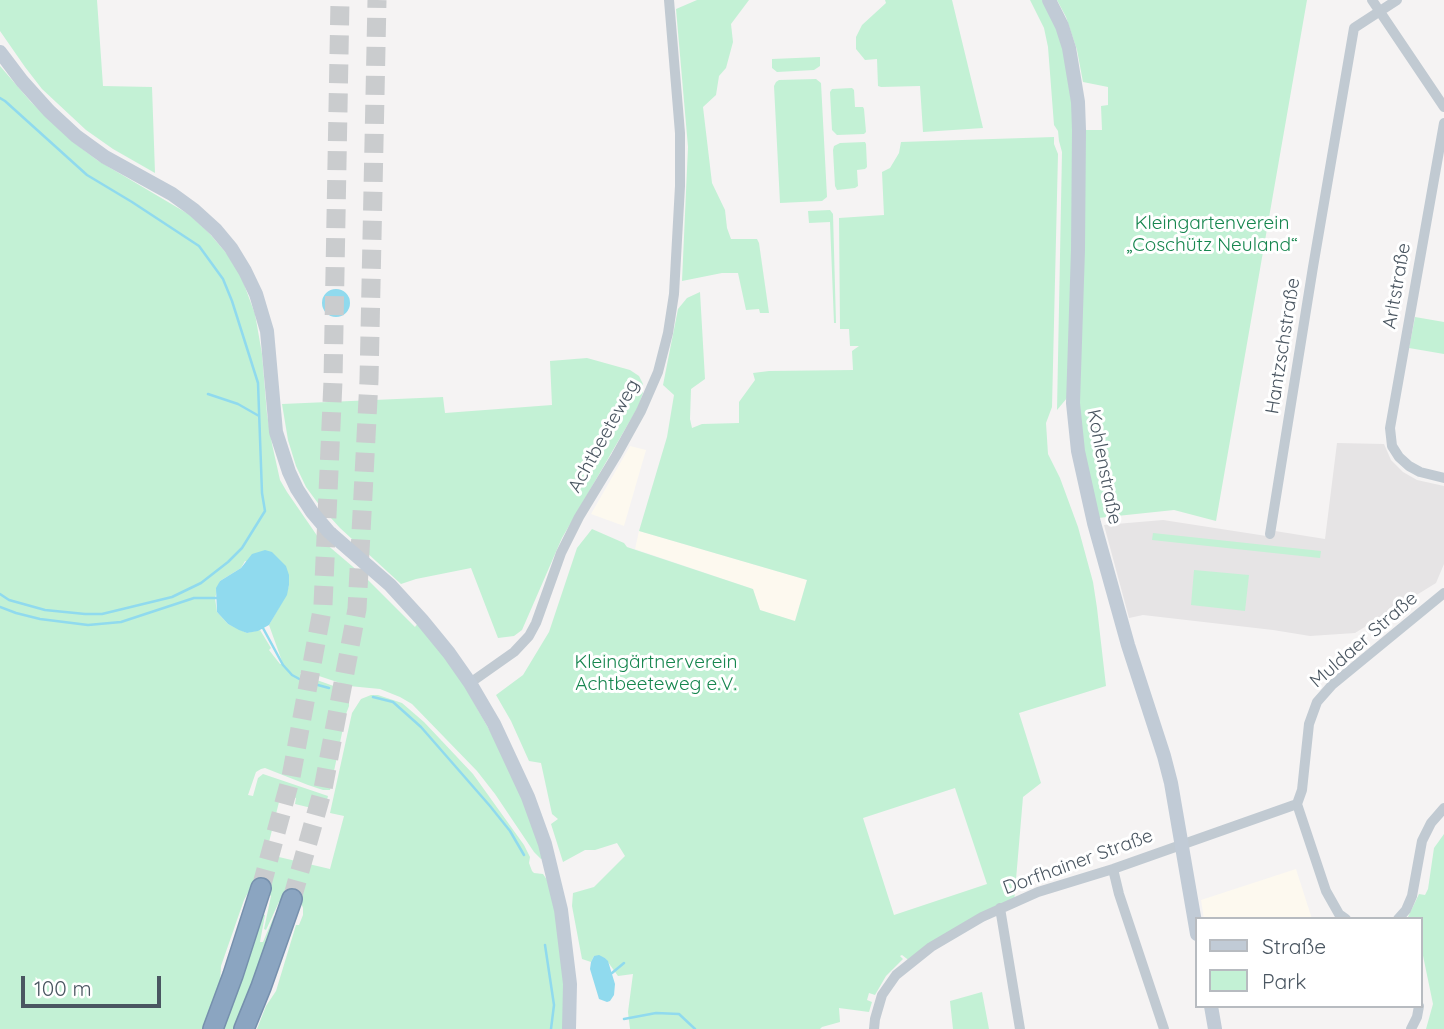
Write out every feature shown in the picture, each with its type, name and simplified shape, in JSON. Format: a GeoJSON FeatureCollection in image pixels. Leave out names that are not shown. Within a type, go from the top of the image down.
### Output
{"type":"FeatureCollection","features":[{"type":"Feature","properties":{"kind":"highway"},"geometry":{"type":"LineString","coordinates":[[213,1029],[261,888]]}},
{"type":"Feature","properties":{"kind":"highway"},"geometry":{"type":"LineString","coordinates":[[244,1029],[292,899]]}},
{"type":"Feature","properties":{"kind":"main road","name":"Kohlenstraße"},"geometry":{"type":"LineString","coordinates":[[1049,0],[1069,48],[1078,102],[1078,250],[1073,403],[1078,451],[1094,523],[1125,633],[1164,756],[1176,805],[1196,928]]}},
{"type":"Feature","properties":{"kind":"main road"},"geometry":{"type":"LineString","coordinates":[[0,52],[22,81],[76,136],[105,157],[172,194],[194,210],[216,230],[245,271],[267,331],[276,432],[297,489],[312,512],[330,532],[390,585],[449,653],[494,724],[528,797],[545,844],[561,910],[569,984],[569,1029]]}},
{"type":"Feature","properties":{"kind":"main road"},"geometry":{"type":"LineString","coordinates":[[1211,1008],[1216,1029]]}},
{"type":"Feature","properties":{"kind":"street","name":"Achtbeeteweg"},"geometry":{"type":"LineString","coordinates":[[470,683],[514,652],[529,636],[561,553],[635,422],[658,372],[674,294],[680,186],[680,134],[669,0]]}},
{"type":"Feature","properties":{"kind":"street"},"geometry":{"type":"LineString","coordinates":[[1371,0],[1444,107]]}},
{"type":"Feature","properties":{"kind":"street","name":"Hantzschstraße"},"geometry":{"type":"LineString","coordinates":[[1270,534],[1354,28],[1397,0]]}},
{"type":"Feature","properties":{"kind":"street","name":"Arltstraße"},"geometry":{"type":"LineString","coordinates":[[1444,123],[1390,428],[1392,446],[1399,457],[1420,472],[1444,478]]}},
{"type":"Feature","properties":{"kind":"street","name":"Muldaer Straße"},"geometry":{"type":"LineString","coordinates":[[1297,804],[1309,724],[1317,702],[1340,678],[1444,593]]}},
{"type":"Feature","properties":{"kind":"street"},"geometry":{"type":"LineString","coordinates":[[1182,844],[1297,804],[1326,891],[1343,917]]}},
{"type":"Feature","properties":{"kind":"street"},"geometry":{"type":"LineString","coordinates":[[1400,917],[1412,896],[1422,841],[1431,823],[1444,808]]}},
{"type":"Feature","properties":{"kind":"street","name":"Dorfhainer Straße"},"geometry":{"type":"LineString","coordinates":[[874,1029],[882,995],[896,975],[931,947],[1000,908],[1038,892],[1182,844]]}},
{"type":"Feature","properties":{"kind":"street"},"geometry":{"type":"LineString","coordinates":[[1113,869],[1164,1029]]}},
{"type":"Feature","properties":{"kind":"street"},"geometry":{"type":"LineString","coordinates":[[1000,908],[1020,1029]]}},
{"type":"Feature","properties":{"kind":"street"},"geometry":{"type":"LineString","coordinates":[[1411,1029],[1419,1008]]}},
{"type":"Feature","properties":{"kind":"shaded area"},"geometry":{"type":"Polygon","coordinates":[[[1337,443],[1384,444],[1391,460],[1403,472],[1417,480],[1444,486],[1444,564],[1436,583],[1355,633],[1310,636],[1143,615],[1129,618],[1104,525],[1163,520],[1273,537],[1275,531],[1325,539],[1337,443]]]}},
{"type":"Feature","properties":{"kind":"shaded area"},"geometry":{"type":"Polygon","coordinates":[[[630,446],[646,450],[624,526],[591,514],[630,446]]]}},
{"type":"Feature","properties":{"kind":"shaded area"},"geometry":{"type":"Polygon","coordinates":[[[639,531],[807,580],[795,622],[760,610],[753,589],[635,549],[639,531]]]}},
{"type":"Feature","properties":{"kind":"shaded area"},"geometry":{"type":"Polygon","coordinates":[[[1296,869],[1311,917],[1204,917],[1201,900],[1296,869]]]}},
{"type":"Feature","properties":{"kind":"green space"},"geometry":{"type":"Polygon","coordinates":[[[0,0],[97,0],[103,86],[152,87],[155,173],[86,130],[42,89],[0,31],[0,0]]]}},
{"type":"Feature","properties":{"kind":"green space"},"geometry":{"type":"Polygon","coordinates":[[[697,0],[749,0],[731,24],[733,42],[726,68],[719,76],[716,95],[703,107],[712,183],[725,210],[731,239],[757,239],[759,243],[769,313],[760,313],[759,309],[746,310],[738,273],[722,273],[682,281],[688,147],[676,9],[697,0]]]}},
{"type":"Feature","properties":{"kind":"green space"},"geometry":{"type":"Polygon","coordinates":[[[885,0],[952,0],[983,128],[923,132],[920,86],[878,86],[877,59],[865,60],[856,49],[856,37],[862,25],[886,3],[885,0]]]}},
{"type":"Feature","properties":{"kind":"green space"},"geometry":{"type":"Polygon","coordinates":[[[1030,0],[1042,0],[1054,22],[1063,49],[1073,111],[1067,398],[1057,410],[1062,152],[1058,131],[1054,125],[1044,28],[1030,0]]]}},
{"type":"Feature","properties":{"kind":"green space","name":"Kleingartenverein „Coschütz Neuland“"},"geometry":{"type":"Polygon","coordinates":[[[1057,0],[1307,0],[1216,521],[1174,510],[1098,518],[1079,430],[1084,130],[1102,130],[1101,106],[1108,105],[1108,87],[1083,82],[1077,50],[1057,0]]]}},
{"type":"Feature","properties":{"kind":"green space"},"geometry":{"type":"Polygon","coordinates":[[[820,57],[820,66],[814,70],[777,72],[772,68],[772,59],[820,57]]]}},
{"type":"Feature","properties":{"kind":"green space"},"geometry":{"type":"Polygon","coordinates":[[[0,66],[31,102],[76,144],[97,160],[190,215],[227,254],[241,276],[255,314],[262,354],[267,414],[280,480],[318,537],[366,578],[415,627],[418,623],[460,678],[512,770],[544,858],[541,859],[534,852],[477,771],[412,704],[380,689],[349,686],[304,671],[300,674],[342,689],[349,697],[349,706],[330,790],[308,785],[265,768],[256,772],[248,795],[253,796],[258,778],[263,774],[328,796],[324,811],[295,804],[296,798],[281,794],[266,854],[330,869],[344,816],[330,813],[352,713],[361,699],[371,695],[402,703],[424,722],[473,774],[524,845],[530,857],[532,871],[543,874],[550,884],[563,959],[564,1029],[257,1029],[266,1006],[276,991],[296,925],[299,925],[303,915],[303,908],[300,900],[279,902],[266,930],[264,929],[271,896],[254,887],[244,900],[221,966],[220,984],[202,1029],[0,1029],[0,66]],[[245,561],[241,568],[220,581],[215,598],[217,612],[228,624],[247,633],[260,630],[271,648],[269,650],[280,664],[283,664],[269,625],[289,585],[245,561]]]}},
{"type":"Feature","properties":{"kind":"green space"},"geometry":{"type":"Polygon","coordinates":[[[816,79],[821,83],[827,197],[822,201],[780,203],[774,86],[779,80],[816,79]]]}},
{"type":"Feature","properties":{"kind":"green space"},"geometry":{"type":"Polygon","coordinates":[[[852,88],[855,107],[864,109],[866,132],[837,135],[832,130],[830,92],[832,89],[852,88]]]}},
{"type":"Feature","properties":{"kind":"green space","name":"Kleingärtnerverein Achtbeeteweg e.V."},"geometry":{"type":"Polygon","coordinates":[[[1054,137],[1058,154],[1052,407],[1046,423],[1048,454],[1078,527],[1093,582],[1106,686],[1019,713],[1041,783],[1023,797],[1014,903],[911,962],[900,956],[903,959],[886,976],[875,995],[869,993],[867,1000],[872,1002],[869,1012],[839,1008],[840,1022],[820,1029],[630,1029],[628,1012],[633,974],[618,976],[605,958],[594,956],[591,962],[582,959],[572,906],[573,893],[594,887],[625,856],[617,843],[595,850],[585,850],[563,862],[551,824],[558,819],[552,814],[541,763],[529,761],[496,695],[523,675],[549,632],[577,548],[592,529],[624,543],[627,547],[753,589],[760,610],[795,621],[807,580],[639,531],[667,437],[674,395],[663,385],[678,309],[687,298],[700,292],[705,379],[691,389],[692,428],[702,424],[739,423],[739,402],[755,380],[753,373],[853,370],[852,351],[859,346],[850,346],[849,329],[840,329],[839,218],[884,215],[882,172],[890,168],[899,153],[901,142],[1054,137]],[[955,788],[863,818],[894,915],[987,884],[955,788]]]}},
{"type":"Feature","properties":{"kind":"green space"},"geometry":{"type":"Polygon","coordinates":[[[865,142],[867,167],[857,170],[858,186],[837,190],[834,146],[840,143],[865,142]]]}},
{"type":"Feature","properties":{"kind":"green space"},"geometry":{"type":"Polygon","coordinates":[[[830,210],[833,214],[836,323],[830,222],[809,223],[808,211],[830,210]]]}},
{"type":"Feature","properties":{"kind":"green space"},"geometry":{"type":"Polygon","coordinates":[[[1415,317],[1444,322],[1444,354],[1409,348],[1415,317]]]}},
{"type":"Feature","properties":{"kind":"green space"},"geometry":{"type":"Polygon","coordinates":[[[587,358],[630,370],[639,376],[643,393],[638,407],[562,538],[522,630],[514,636],[498,638],[471,568],[401,584],[320,506],[306,487],[296,466],[282,404],[443,397],[445,413],[552,405],[550,361],[587,358]]]}},
{"type":"Feature","properties":{"kind":"green space"},"geometry":{"type":"Polygon","coordinates":[[[1153,533],[1321,551],[1320,558],[1152,540],[1153,533]]]}},
{"type":"Feature","properties":{"kind":"green space"},"geometry":{"type":"Polygon","coordinates":[[[1194,570],[1249,575],[1245,611],[1191,605],[1194,570]]]}},
{"type":"Feature","properties":{"kind":"green space"},"geometry":{"type":"Polygon","coordinates":[[[1444,834],[1444,1029],[1426,1029],[1433,1004],[1423,956],[1423,917],[1408,917],[1419,894],[1425,895],[1428,889],[1434,848],[1444,834]]]}},
{"type":"Feature","properties":{"kind":"green space"},"geometry":{"type":"Polygon","coordinates":[[[263,914],[260,942],[263,942],[274,916],[277,923],[235,1029],[222,1029],[260,915],[263,914]]]}},
{"type":"Feature","properties":{"kind":"green space"},"geometry":{"type":"Polygon","coordinates":[[[982,992],[989,1029],[953,1029],[950,1001],[982,992]]]}},
{"type":"Feature","properties":{"kind":"water"},"geometry":{"type":"Polygon","coordinates":[[[336,289],[346,293],[350,303],[346,313],[336,317],[326,313],[322,303],[326,293],[336,289]]]}},
{"type":"Feature","properties":{"kind":"water"},"geometry":{"type":"Polygon","coordinates":[[[265,550],[272,552],[286,566],[289,575],[287,595],[269,625],[247,633],[228,624],[217,612],[216,588],[220,581],[241,568],[252,554],[265,550]]]}},
{"type":"Feature","properties":{"kind":"water"},"geometry":{"type":"Polygon","coordinates":[[[599,955],[608,961],[615,984],[614,995],[607,1002],[599,999],[590,969],[594,956],[599,955]]]}},
{"type":"Feature","properties":{"kind":"waterway"},"geometry":{"type":"LineString","coordinates":[[0,98],[87,175],[199,246],[223,279],[258,383],[265,511],[242,548],[228,562],[201,583],[172,597],[102,614],[85,614],[45,610],[9,600],[0,594]]}},
{"type":"Feature","properties":{"kind":"waterway"},"geometry":{"type":"LineString","coordinates":[[208,394],[238,404],[259,416]]}},
{"type":"Feature","properties":{"kind":"waterway"},"geometry":{"type":"LineString","coordinates":[[0,607],[40,619],[88,625],[121,622],[194,598],[218,598]]}},
{"type":"Feature","properties":{"kind":"waterway"},"geometry":{"type":"LineString","coordinates":[[260,627],[292,675],[329,688]]}},
{"type":"Feature","properties":{"kind":"waterway"},"geometry":{"type":"LineString","coordinates":[[373,697],[393,702],[421,727],[490,806],[510,831],[524,855]]}},
{"type":"Feature","properties":{"kind":"waterway"},"geometry":{"type":"LineString","coordinates":[[545,945],[554,1005],[551,1029]]}},
{"type":"Feature","properties":{"kind":"waterway"},"geometry":{"type":"LineString","coordinates":[[612,973],[624,963]]}},
{"type":"Feature","properties":{"kind":"waterway"},"geometry":{"type":"LineString","coordinates":[[624,1019],[656,1013],[679,1014],[695,1029]]}},
{"type":"Feature","properties":{"kind":"tunnel"},"geometry":{"type":"LineString","coordinates":[[261,888],[291,777],[323,605],[333,381],[340,0]]}},
{"type":"Feature","properties":{"kind":"tunnel"},"geometry":{"type":"LineString","coordinates":[[292,899],[323,789],[357,609],[369,380],[377,0]]}}]}
